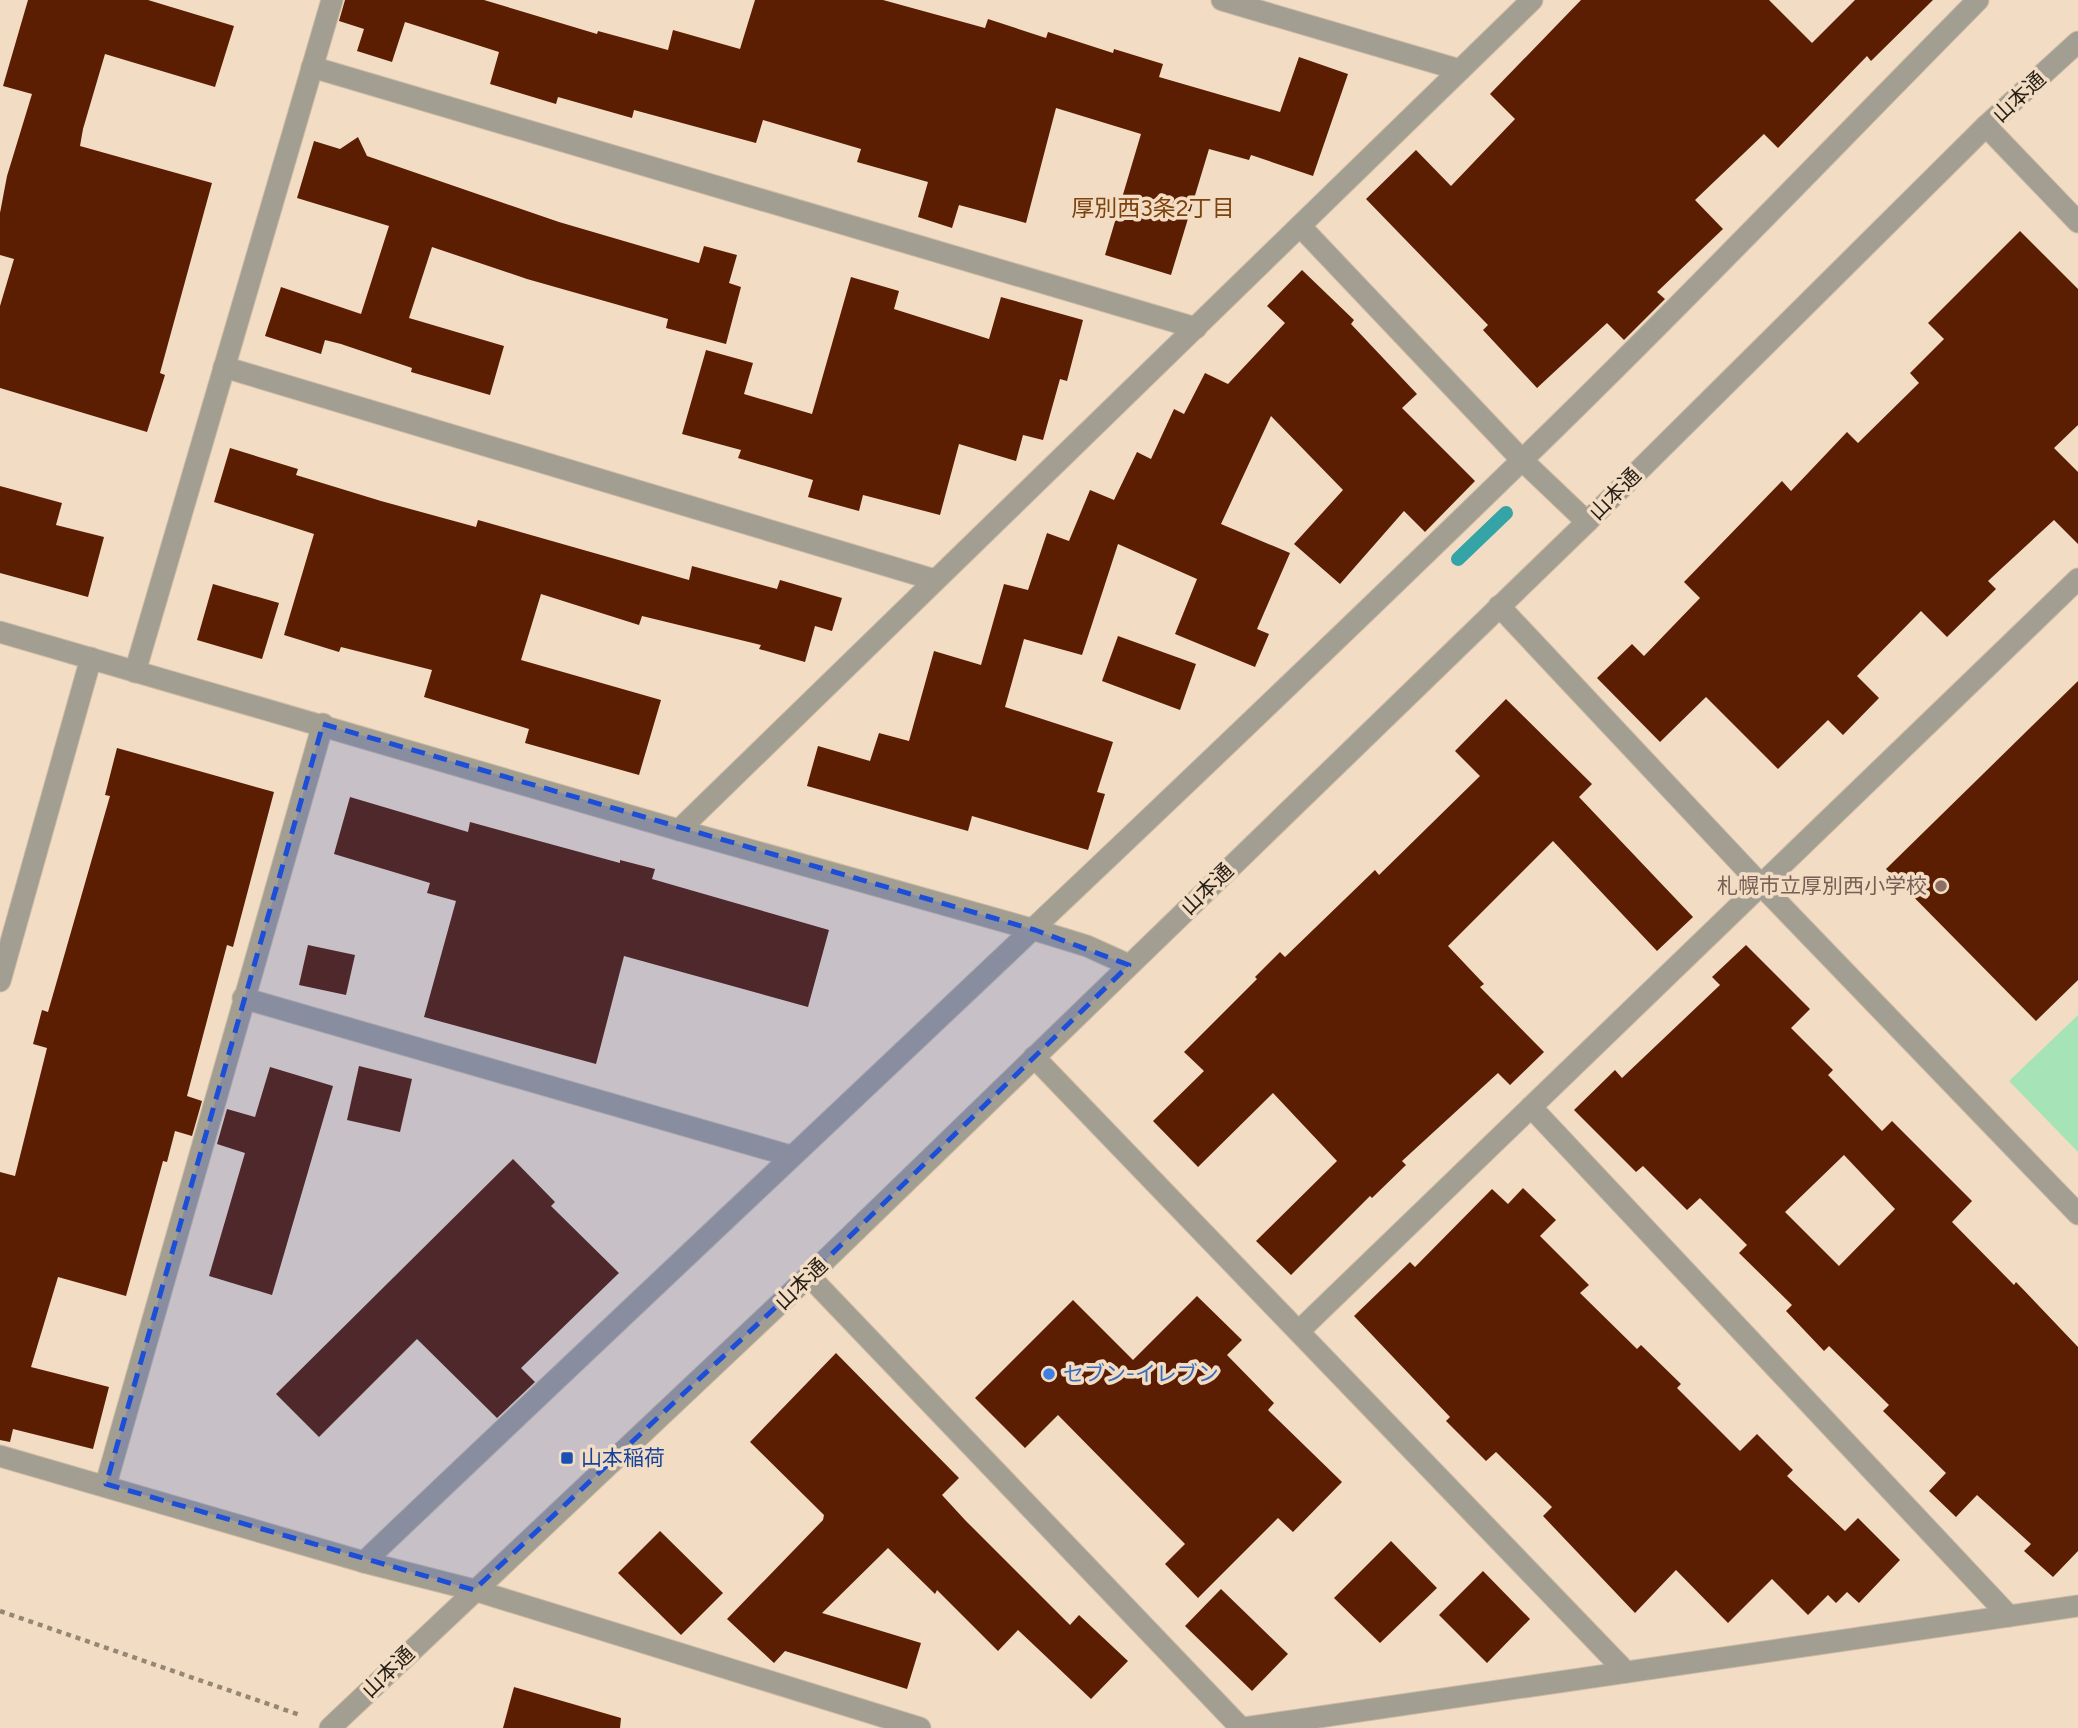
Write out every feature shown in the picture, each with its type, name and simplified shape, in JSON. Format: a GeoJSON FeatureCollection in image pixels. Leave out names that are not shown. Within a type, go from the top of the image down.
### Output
{"type":"FeatureCollection","features":[{"type":"Feature","properties":{"kind":"street"},"geometry":{"type":"LineString","coordinates":[[135,672],[332,0]]}},
{"type":"Feature","properties":{"kind":"street"},"geometry":{"type":"LineString","coordinates":[[1222,0],[1460,70]]}},
{"type":"Feature","properties":{"kind":"street"},"geometry":{"type":"LineString","coordinates":[[679,830],[1532,0]]}},
{"type":"Feature","properties":{"kind":"street"},"geometry":{"type":"LineString","coordinates":[[364,1562],[790,1156],[1041,932],[1522,460],[1978,0]]}},
{"type":"Feature","properties":{"kind":"street","name":"山本通"},"geometry":{"type":"LineString","coordinates":[[330,1728],[809,1276],[1587,522],[1986,127],[2078,42]]}},
{"type":"Feature","properties":{"kind":"street"},"geometry":{"type":"LineString","coordinates":[[312,67],[1196,328]]}},
{"type":"Feature","properties":{"kind":"street"},"geometry":{"type":"LineString","coordinates":[[1986,127],[2078,222]]}},
{"type":"Feature","properties":{"kind":"street"},"geometry":{"type":"LineString","coordinates":[[1300,226],[1522,460],[1587,522]]}},
{"type":"Feature","properties":{"kind":"street"},"geometry":{"type":"LineString","coordinates":[[224,368],[935,580]]}},
{"type":"Feature","properties":{"kind":"street"},"geometry":{"type":"LineString","coordinates":[[1298,1331],[2078,579]]}},
{"type":"Feature","properties":{"kind":"street"},"geometry":{"type":"LineString","coordinates":[[1499,606],[1761,885],[2078,1214]]}},
{"type":"Feature","properties":{"kind":"street"},"geometry":{"type":"LineString","coordinates":[[0,632],[323,724],[679,830],[1041,932],[1087,946],[1129,965]]}},
{"type":"Feature","properties":{"kind":"street"},"geometry":{"type":"LineString","coordinates":[[0,981],[91,658]]}},
{"type":"Feature","properties":{"kind":"street"},"geometry":{"type":"LineString","coordinates":[[106,1484],[323,724]]}},
{"type":"Feature","properties":{"kind":"street"},"geometry":{"type":"LineString","coordinates":[[243,998],[790,1156]]}},
{"type":"Feature","properties":{"kind":"street"},"geometry":{"type":"LineString","coordinates":[[1034,1057],[1626,1672]]}},
{"type":"Feature","properties":{"kind":"street"},"geometry":{"type":"LineString","coordinates":[[1531,1107],[2009,1616]]}},
{"type":"Feature","properties":{"kind":"street"},"geometry":{"type":"LineString","coordinates":[[809,1276],[1242,1728],[2078,1606]]}},
{"type":"Feature","properties":{"kind":"street"},"geometry":{"type":"LineString","coordinates":[[0,1456],[106,1484],[364,1562],[474,1590],[920,1728]]}},
{"type":"Feature","properties":{"kind":"path"},"geometry":{"type":"LineString","coordinates":[[0,1611],[289,1711]]}},
{"type":"Feature","properties":{"kind":"highlighted area"},"geometry":{"type":"Polygon","coordinates":[[[323,724],[1035,930],[1129,965],[809,1276],[474,1590],[106,1484],[323,724]]]}},
{"type":"Feature","properties":{"kind":"green space"},"geometry":{"type":"Polygon","coordinates":[[[2078,1015],[2078,1152],[2009,1081],[2078,1015]]]}},
{"type":"Feature","properties":{"kind":"building"},"geometry":{"type":"Polygon","coordinates":[[[28,0],[148,0],[234,26],[215,87],[105,54],[83,129],[80,146],[212,183],[160,373],[165,375],[147,432],[0,388],[0,306],[14,259],[0,255],[0,213],[7,176],[32,94],[3,86],[28,0]]]}},
{"type":"Feature","properties":{"kind":"building"},"geometry":{"type":"Polygon","coordinates":[[[345,0],[484,0],[597,34],[598,31],[668,50],[673,30],[740,49],[755,0],[883,0],[985,28],[988,19],[1046,38],[1048,32],[1113,53],[1114,49],[1163,64],[1159,77],[1280,112],[1299,57],[1348,74],[1313,176],[1251,155],[1249,160],[1209,149],[1171,275],[1105,255],[1141,134],[1056,108],[1026,223],[959,205],[952,228],[918,217],[928,182],[857,162],[861,149],[763,120],[756,143],[634,110],[632,118],[558,97],[556,104],[490,84],[499,52],[405,22],[392,62],[357,51],[364,29],[339,21],[345,0]]]}},
{"type":"Feature","properties":{"kind":"building"},"geometry":{"type":"Polygon","coordinates":[[[1581,0],[1769,0],[1812,43],[1855,0],[1933,0],[1871,61],[1867,56],[1778,148],[1764,134],[1695,200],[1723,229],[1657,292],[1665,299],[1624,340],[1607,323],[1537,388],[1483,330],[1488,325],[1366,199],[1416,150],[1451,186],[1515,119],[1490,94],[1581,0]]]}},
{"type":"Feature","properties":{"kind":"building"},"geometry":{"type":"Polygon","coordinates":[[[358,137],[367,156],[559,222],[699,263],[704,246],[737,255],[729,283],[741,287],[726,344],[666,328],[668,319],[527,279],[432,247],[409,318],[504,346],[490,395],[411,372],[412,368],[341,344],[325,340],[321,354],[265,336],[281,287],[361,314],[389,226],[297,198],[314,141],[340,149],[358,137]]]}},
{"type":"Feature","properties":{"kind":"building"},"geometry":{"type":"Polygon","coordinates":[[[2020,231],[2078,289],[2078,425],[2054,448],[2078,472],[2078,544],[2054,520],[1988,581],[1996,589],[1947,637],[1921,611],[1857,676],[1879,698],[1843,735],[1828,720],[1778,769],[1706,697],[1660,742],[1597,678],[1632,644],[1644,656],[1700,598],[1684,582],[1782,481],[1791,491],[1847,432],[1858,443],[1919,383],[1910,373],[1944,339],[1928,323],[2020,231]]]}},
{"type":"Feature","properties":{"kind":"building"},"geometry":{"type":"Polygon","coordinates":[[[1302,270],[1354,320],[1351,324],[1417,394],[1402,408],[1475,481],[1425,532],[1404,511],[1340,584],[1294,544],[1343,490],[1271,416],[1221,524],[1290,553],[1257,629],[1269,634],[1255,667],[1175,634],[1197,579],[1118,544],[1082,655],[1024,639],[1005,707],[1113,742],[1097,792],[1105,794],[1088,850],[972,816],[968,831],[807,786],[818,746],[870,761],[879,733],[909,741],[934,651],[981,665],[1004,584],[1028,590],[1047,533],[1069,541],[1090,490],[1114,500],[1137,452],[1151,459],[1174,409],[1184,414],[1205,373],[1228,384],[1285,323],[1267,306],[1302,270]]]}},
{"type":"Feature","properties":{"kind":"building"},"geometry":{"type":"Polygon","coordinates":[[[851,277],[899,291],[894,309],[989,339],[1001,297],[1083,320],[1067,381],[1060,379],[1043,440],[1023,435],[1016,461],[959,444],[940,515],[863,495],[859,511],[808,497],[813,480],[738,458],[741,450],[682,434],[706,350],[753,363],[744,394],[812,414],[851,277]]]}},
{"type":"Feature","properties":{"kind":"building"},"geometry":{"type":"Polygon","coordinates":[[[230,448],[298,469],[296,475],[381,501],[476,527],[478,520],[689,580],[692,566],[777,589],[780,580],[842,598],[832,631],[815,626],[805,662],[759,649],[761,645],[642,616],[639,625],[541,594],[521,660],[661,700],[639,775],[525,743],[529,729],[424,697],[432,670],[341,647],[339,652],[284,635],[314,534],[214,502],[230,448]]]}},
{"type":"Feature","properties":{"kind":"building"},"geometry":{"type":"Polygon","coordinates":[[[0,486],[62,503],[56,525],[104,537],[88,597],[0,573],[0,486]]]}},
{"type":"Feature","properties":{"kind":"building"},"geometry":{"type":"Polygon","coordinates":[[[213,584],[279,603],[262,659],[197,640],[213,584]]]}},
{"type":"Feature","properties":{"kind":"building"},"geometry":{"type":"Polygon","coordinates":[[[1118,636],[1196,664],[1180,710],[1102,681],[1118,636]]]}},
{"type":"Feature","properties":{"kind":"building"},"geometry":{"type":"Polygon","coordinates":[[[2078,681],[2078,980],[2036,1021],[1886,869],[2078,681]]]}},
{"type":"Feature","properties":{"kind":"building"},"geometry":{"type":"Polygon","coordinates":[[[1506,699],[1592,784],[1579,797],[1693,917],[1657,951],[1553,841],[1448,946],[1484,984],[1480,987],[1544,1052],[1510,1085],[1498,1073],[1402,1161],[1406,1165],[1372,1198],[1370,1196],[1291,1275],[1256,1241],[1337,1161],[1273,1093],[1198,1167],[1153,1121],[1204,1071],[1184,1052],[1257,979],[1255,977],[1280,952],[1285,957],[1375,870],[1379,875],[1480,776],[1455,751],[1506,699]]]}},
{"type":"Feature","properties":{"kind":"building"},"geometry":{"type":"Polygon","coordinates":[[[117,748],[274,792],[233,947],[227,945],[187,1096],[202,1101],[192,1136],[175,1131],[167,1162],[163,1161],[126,1296],[58,1277],[31,1367],[109,1387],[93,1449],[13,1429],[10,1442],[0,1440],[0,1172],[15,1176],[47,1048],[33,1044],[42,1010],[48,1012],[110,796],[105,795],[117,748]]]}},
{"type":"Feature","properties":{"kind":"building"},"geometry":{"type":"Polygon","coordinates":[[[350,797],[468,832],[470,822],[620,863],[620,860],[655,869],[652,879],[829,930],[808,1007],[624,956],[596,1064],[424,1017],[456,901],[427,893],[430,883],[334,854],[350,797]]]}},
{"type":"Feature","properties":{"kind":"building"},"geometry":{"type":"Polygon","coordinates":[[[308,945],[355,955],[346,995],[299,985],[308,945]]]}},
{"type":"Feature","properties":{"kind":"building"},"geometry":{"type":"Polygon","coordinates":[[[1746,945],[1810,1009],[1791,1028],[1833,1070],[1828,1075],[1882,1131],[1892,1121],[1972,1201],[1952,1222],[2014,1285],[2016,1282],[2078,1347],[2078,1551],[2053,1577],[2024,1551],[2031,1544],[1977,1495],[1956,1517],[1929,1491],[1946,1473],[1883,1411],[1889,1405],[1829,1346],[1824,1351],[1786,1311],[1792,1305],[1739,1253],[1747,1245],[1700,1198],[1687,1210],[1643,1166],[1636,1172],[1574,1110],[1615,1070],[1622,1078],[1720,985],[1712,977],[1746,945]],[[1844,1155],[1785,1212],[1839,1266],[1895,1209],[1844,1155]]]}},
{"type":"Feature","properties":{"kind":"building"},"geometry":{"type":"Polygon","coordinates":[[[359,1066],[412,1079],[400,1132],[347,1120],[359,1066]]]}},
{"type":"Feature","properties":{"kind":"building"},"geometry":{"type":"Polygon","coordinates":[[[270,1067],[333,1086],[272,1295],[209,1276],[245,1153],[217,1144],[227,1109],[255,1117],[270,1067]]]}},
{"type":"Feature","properties":{"kind":"building"},"geometry":{"type":"Polygon","coordinates":[[[513,1159],[555,1202],[551,1206],[619,1273],[521,1368],[535,1382],[497,1418],[417,1339],[319,1437],[276,1394],[513,1159]]]}},
{"type":"Feature","properties":{"kind":"building"},"geometry":{"type":"Polygon","coordinates":[[[1523,1188],[1556,1220],[1540,1236],[1589,1285],[1580,1293],[1637,1349],[1641,1345],[1681,1384],[1677,1388],[1740,1451],[1757,1434],[1793,1470],[1787,1476],[1845,1531],[1858,1518],[1900,1560],[1859,1603],[1847,1592],[1836,1603],[1828,1595],[1808,1615],[1772,1579],[1728,1623],[1676,1570],[1635,1613],[1543,1516],[1552,1507],[1496,1452],[1486,1461],[1446,1421],[1450,1417],[1354,1316],[1410,1262],[1415,1267],[1492,1189],[1508,1204],[1523,1188]]]}},
{"type":"Feature","properties":{"kind":"building"},"geometry":{"type":"Polygon","coordinates":[[[1197,1296],[1242,1340],[1227,1355],[1274,1403],[1268,1410],[1342,1482],[1293,1532],[1278,1518],[1198,1598],[1165,1564],[1185,1544],[1058,1415],[1025,1448],[975,1398],[1073,1300],[1133,1360],[1197,1296]]]}},
{"type":"Feature","properties":{"kind":"building"},"geometry":{"type":"Polygon","coordinates":[[[836,1353],[959,1478],[942,1495],[965,1520],[1070,1625],[1079,1615],[1128,1661],[1091,1699],[1018,1630],[998,1651],[937,1590],[935,1594],[888,1548],[822,1613],[921,1643],[907,1689],[785,1651],[774,1663],[727,1619],[823,1520],[824,1515],[750,1442],[836,1353]]]}},
{"type":"Feature","properties":{"kind":"building"},"geometry":{"type":"Polygon","coordinates":[[[660,1531],[723,1593],[681,1635],[618,1573],[660,1531]]]}},
{"type":"Feature","properties":{"kind":"building"},"geometry":{"type":"Polygon","coordinates":[[[1391,1541],[1437,1588],[1380,1643],[1334,1598],[1391,1541]]]}},
{"type":"Feature","properties":{"kind":"building"},"geometry":{"type":"Polygon","coordinates":[[[1483,1571],[1530,1619],[1487,1663],[1439,1615],[1483,1571]]]}},
{"type":"Feature","properties":{"kind":"building"},"geometry":{"type":"Polygon","coordinates":[[[1221,1589],[1288,1654],[1252,1691],[1185,1626],[1221,1589]]]}},
{"type":"Feature","properties":{"kind":"building"},"geometry":{"type":"Polygon","coordinates":[[[514,1687],[621,1718],[620,1728],[503,1728],[514,1687]]]}},
{"type":"Feature","properties":{"kind":"waterway"},"geometry":{"type":"LineString","coordinates":[[1458,559],[1506,513]]}},
{"type":"Feature","properties":{"kind":"place","name":"札幌市立厚別西小学校"},"geometry":{"type":"Point","coordinates":[1941,886]}},
{"type":"Feature","properties":{"kind":"place","name":"セブン-イレブン"},"geometry":{"type":"Point","coordinates":[1049,1374]}},
{"type":"Feature","properties":{"kind":"place","name":"山本稲荷"},"geometry":{"type":"Point","coordinates":[567,1458]}},
{"type":"Feature","properties":{"kind":"district","name":"厚別西3条2丁目"},"geometry":{"type":"Point","coordinates":[1153,208]}}]}
